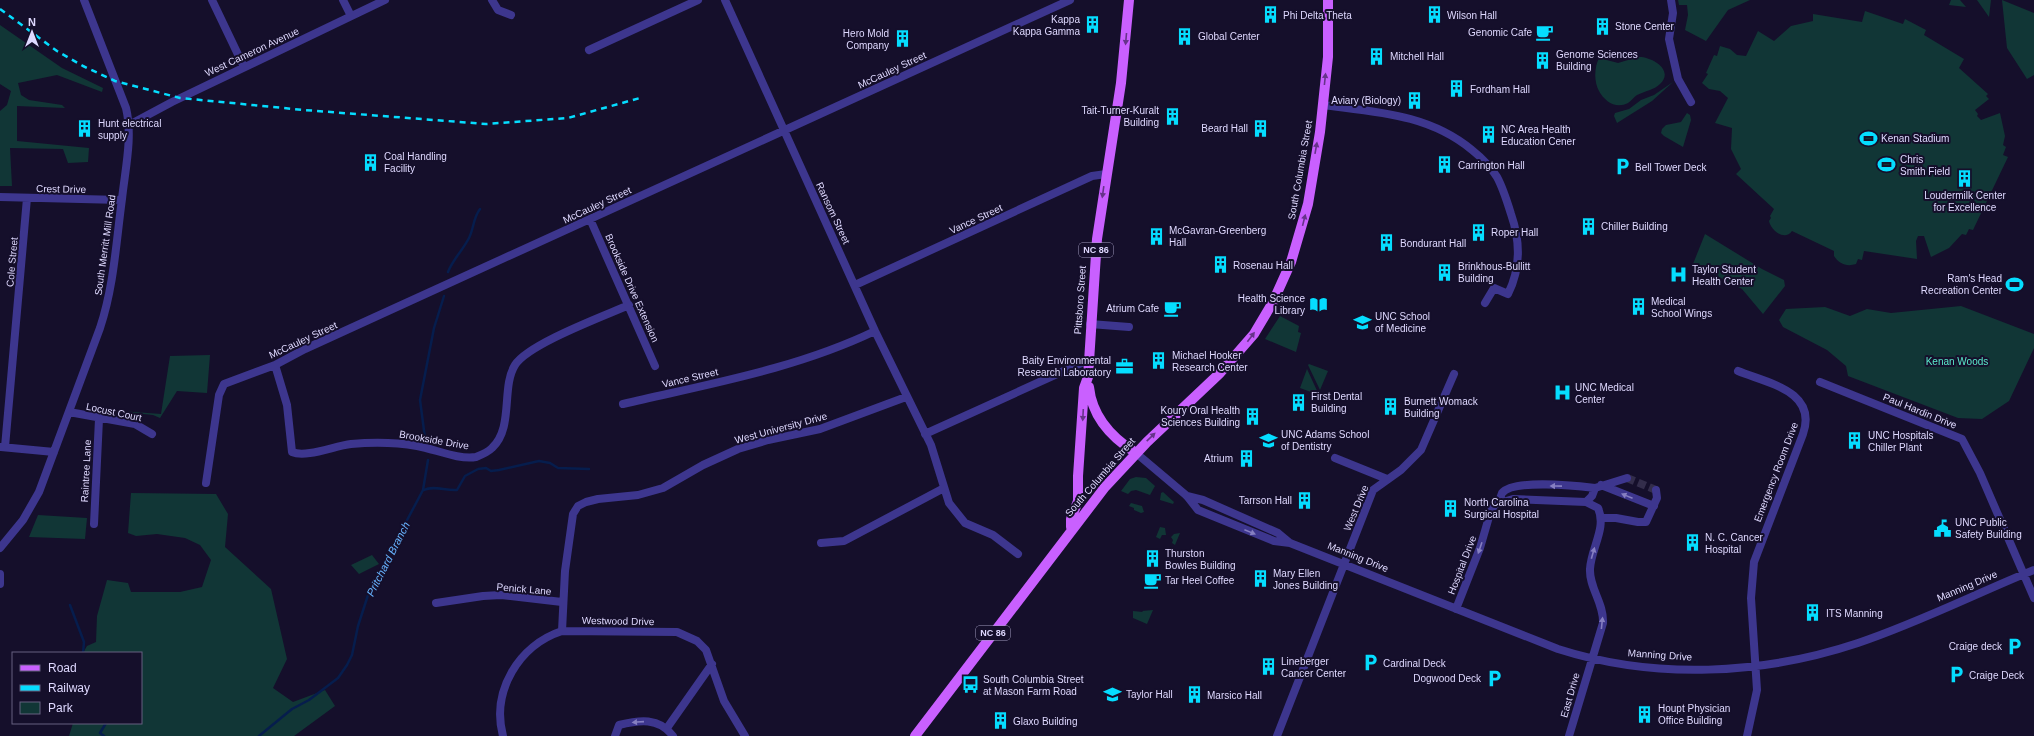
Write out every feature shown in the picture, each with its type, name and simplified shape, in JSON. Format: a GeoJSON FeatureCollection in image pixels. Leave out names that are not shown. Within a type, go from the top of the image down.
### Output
{"type":"FeatureCollection","features":[{"type":"Feature","properties":{"kind":"main road","name":"Pittsboro Street"},"geometry":{"type":"LineString","coordinates":[[1071,529],[1071,519],[1078,501],[1078,476],[1084,388],[1088,377],[1090,324],[1097,239],[1106,174],[1122,82],[1129,0]]}},
{"type":"Feature","properties":{"kind":"main road","name":"South Columbia Street"},"geometry":{"type":"LineString","coordinates":[[915,736],[1071,529],[1112,478],[1136,452],[1224,369],[1254,334],[1273,302],[1291,262],[1306,216],[1323,105],[1329,39],[1328,0]]}},
{"type":"Feature","properties":{"kind":"main road","name":"Manning Drive"},"geometry":{"type":"LineString","coordinates":[[1088,377],[1090,398],[1098,416],[1126,446],[1136,452]]}},
{"type":"Feature","properties":{"kind":"street","name":"South Merritt Mill Road"},"geometry":{"type":"LineString","coordinates":[[0,548],[17,528],[31,506],[54,452],[106,309],[116,258],[129,125],[126,108],[84,0]]}},
{"type":"Feature","properties":{"kind":"street"},"geometry":{"type":"LineString","coordinates":[[212,0],[244,67]]}},
{"type":"Feature","properties":{"kind":"street"},"geometry":{"type":"LineString","coordinates":[[343,0],[351,16]]}},
{"type":"Feature","properties":{"kind":"street","name":"West Cameron Avenue"},"geometry":{"type":"LineString","coordinates":[[129,125],[172,102],[385,0]]}},
{"type":"Feature","properties":{"kind":"street"},"geometry":{"type":"LineString","coordinates":[[492,0],[498,10],[511,15]]}},
{"type":"Feature","properties":{"kind":"street"},"geometry":{"type":"LineString","coordinates":[[589,50],[698,0]]}},
{"type":"Feature","properties":{"kind":"street","name":"Ransom Street"},"geometry":{"type":"LineString","coordinates":[[725,0],[783,131],[875,331],[925,434],[953,510],[965,523],[993,535],[1018,554]]}},
{"type":"Feature","properties":{"kind":"street","name":"McCauley Street"},"geometry":{"type":"LineString","coordinates":[[206,483],[220,389],[224,384],[276,364],[305,349],[1070,0]]}},
{"type":"Feature","properties":{"kind":"street"},"geometry":{"type":"LineString","coordinates":[[1671,0],[1673,13],[1669,39],[1678,79],[1691,102]]}},
{"type":"Feature","properties":{"kind":"street"},"geometry":{"type":"LineString","coordinates":[[1323,105],[1390,113],[1424,122],[1450,133],[1484,160],[1497,177],[1507,201],[1513,220],[1518,254],[1517,270],[1508,294],[1494,288],[1485,303]]}},
{"type":"Feature","properties":{"kind":"street","name":"Vance Street"},"geometry":{"type":"LineString","coordinates":[[855,285],[1092,176],[1106,174]]}},
{"type":"Feature","properties":{"kind":"street","name":"Crest Drive"},"geometry":{"type":"LineString","coordinates":[[0,198],[121,200]]}},
{"type":"Feature","properties":{"kind":"street","name":"Cole Street"},"geometry":{"type":"LineString","coordinates":[[3,447],[27,198]]}},
{"type":"Feature","properties":{"kind":"street","name":"Brookside Drive Extension"},"geometry":{"type":"LineString","coordinates":[[590,219],[655,366]]}},
{"type":"Feature","properties":{"kind":"street","name":"Brookside Drive"},"geometry":{"type":"LineString","coordinates":[[276,364],[287,405],[292,452],[299,455],[342,445],[373,442],[416,446],[466,456],[476,456],[493,447],[500,437],[508,404],[511,372],[523,355],[541,344],[629,305]]}},
{"type":"Feature","properties":{"kind":"street"},"geometry":{"type":"LineString","coordinates":[[1090,324],[1129,327]]}},
{"type":"Feature","properties":{"kind":"street","name":"Vance Street"},"geometry":{"type":"LineString","coordinates":[[623,404],[789,364],[848,344],[875,331]]}},
{"type":"Feature","properties":{"kind":"street"},"geometry":{"type":"LineString","coordinates":[[925,434],[1088,360]]}},
{"type":"Feature","properties":{"kind":"street","name":"Emergency Room Drive"},"geometry":{"type":"LineString","coordinates":[[1738,371],[1788,390],[1801,403],[1806,418],[1803,434],[1754,562],[1751,598],[1757,692],[1747,736]]}},
{"type":"Feature","properties":{"kind":"street","name":"West Drive"},"geometry":{"type":"LineString","coordinates":[[1277,736],[1373,490],[1421,450],[1454,374]]}},
{"type":"Feature","properties":{"kind":"street","name":"Paul Hardin Drive"},"geometry":{"type":"LineString","coordinates":[[1820,382],[1962,439],[1980,473],[2034,598]]}},
{"type":"Feature","properties":{"kind":"street","name":"West University Drive"},"geometry":{"type":"LineString","coordinates":[[562,631],[562,602],[565,571],[573,514],[578,506],[598,499],[638,495],[664,488],[703,465],[738,449],[768,440],[820,429],[906,397]]}},
{"type":"Feature","properties":{"kind":"street","name":"Locust Court"},"geometry":{"type":"LineString","coordinates":[[69,412],[99,419],[135,424],[152,434]]}},
{"type":"Feature","properties":{"kind":"street","name":"Raintree Lane"},"geometry":{"type":"LineString","coordinates":[[94,524],[99,419]]}},
{"type":"Feature","properties":{"kind":"street"},"geometry":{"type":"LineString","coordinates":[[3,447],[54,452]]}},
{"type":"Feature","properties":{"kind":"street","name":"Manning Drive"},"geometry":{"type":"LineString","coordinates":[[1136,452],[1187,496],[1198,510],[1214,517],[1274,542],[1290,543],[1558,649],[1591,659],[1629,666],[1714,670],[1755,667],[1812,656],[1857,643],[2034,570]]}},
{"type":"Feature","properties":{"kind":"street"},"geometry":{"type":"LineString","coordinates":[[1335,458],[1387,479]]}},
{"type":"Feature","properties":{"kind":"street"},"geometry":{"type":"LineString","coordinates":[[1586,502],[1598,486],[1627,478]]}},
{"type":"Feature","properties":{"kind":"street","name":"Hospital Drive"},"geometry":{"type":"LineString","coordinates":[[1456,609],[1480,548],[1491,510],[1500,502],[1502,493],[1508,489],[1522,485],[1598,486]]}},
{"type":"Feature","properties":{"kind":"street"},"geometry":{"type":"LineString","coordinates":[[1598,486],[1654,506]]}},
{"type":"Feature","properties":{"kind":"street"},"geometry":{"type":"LineString","coordinates":[[821,543],[844,541],[944,488]]}},
{"type":"Feature","properties":{"kind":"street"},"geometry":{"type":"LineString","coordinates":[[1602,518],[1646,522],[1658,495],[1656,490]]}},
{"type":"Feature","properties":{"kind":"street"},"geometry":{"type":"LineString","coordinates":[[1500,502],[1512,499],[1586,502],[1598,508],[1602,518],[1590,568],[1591,581],[1602,608],[1603,623],[1591,659]]}},
{"type":"Feature","properties":{"kind":"street"},"geometry":{"type":"LineString","coordinates":[[0,574],[0,584]]}},
{"type":"Feature","properties":{"kind":"street","name":"Penick Lane"},"geometry":{"type":"LineString","coordinates":[[436,603],[483,596],[501,595],[562,602]]}},
{"type":"Feature","properties":{"kind":"street","name":"Westwood Drive"},"geometry":{"type":"LineString","coordinates":[[503,736],[499,719],[500,703],[512,671],[523,656],[535,644],[548,636],[562,631],[677,632],[697,641],[706,650],[724,701],[745,736]]}},
{"type":"Feature","properties":{"kind":"street","name":"East Drive"},"geometry":{"type":"LineString","coordinates":[[1568,736],[1591,659]]}},
{"type":"Feature","properties":{"kind":"street"},"geometry":{"type":"LineString","coordinates":[[667,728],[712,664]]}},
{"type":"Feature","properties":{"kind":"street"},"geometry":{"type":"LineString","coordinates":[[615,736],[619,726],[638,720],[658,724],[667,728],[673,736]]}},
{"type":"Feature","properties":{"kind":"green space"},"geometry":{"type":"Polygon","coordinates":[[[1678,0],[1750,0],[1728,10],[1706,41],[1685,30],[1688,15],[1687,5],[1679,5],[1678,0]]]}},
{"type":"Feature","properties":{"kind":"green space"},"geometry":{"type":"Polygon","coordinates":[[[1951,0],[1960,0],[1966,7],[1949,5],[1951,0]]]}},
{"type":"Feature","properties":{"kind":"green space"},"geometry":{"type":"Polygon","coordinates":[[[1977,0],[1991,0],[1989,17],[1977,0]]]}},
{"type":"Feature","properties":{"kind":"green space"},"geometry":{"type":"Polygon","coordinates":[[[2002,0],[2034,13],[2034,75],[2027,79],[2007,48],[2002,0]]]}},
{"type":"Feature","properties":{"kind":"green space","name":"Kenan Stadium"},"geometry":{"type":"Polygon","coordinates":[[[1865,11],[1903,24],[1905,19],[1926,30],[1924,35],[1964,59],[1959,68],[1988,94],[1986,96],[1989,99],[1975,110],[1978,114],[1977,116],[1981,120],[2000,113],[2005,136],[2003,145],[2006,147],[2003,155],[2008,157],[1973,230],[1969,229],[1966,235],[1962,234],[1949,248],[1931,257],[1924,236],[1918,236],[1916,241],[1917,259],[1864,251],[1862,260],[1858,259],[1856,264],[1846,265],[1836,259],[1834,256],[1834,251],[1792,231],[1789,234],[1782,235],[1772,228],[1769,221],[1774,209],[1736,174],[1741,169],[1731,149],[1732,128],[1715,123],[1728,98],[1720,91],[1709,89],[1702,83],[1708,74],[1706,73],[1714,55],[1717,56],[1720,46],[1730,49],[1737,55],[1746,56],[1758,31],[1774,41],[1791,26],[1813,21],[1813,14],[1862,22],[1865,11]]]}},
{"type":"Feature","properties":{"kind":"green space"},"geometry":{"type":"Polygon","coordinates":[[[0,25],[62,68],[103,88],[102,92],[57,75],[18,83],[21,95],[29,100],[62,105],[65,108],[17,106],[17,141],[89,148],[88,162],[68,163],[63,149],[10,148],[12,186],[0,186],[0,111],[7,105],[11,91],[0,84],[0,25]]]}},
{"type":"Feature","properties":{"kind":"green space"},"geometry":{"type":"Polygon","coordinates":[[[1638,57],[1655,61],[1660,65],[1665,74],[1664,79],[1658,86],[1637,95],[1624,105],[1615,105],[1611,103],[1601,95],[1596,83],[1595,70],[1599,58],[1618,63],[1638,57]]]}},
{"type":"Feature","properties":{"kind":"green space"},"geometry":{"type":"Polygon","coordinates":[[[1673,82],[1652,101],[1617,123],[1614,116],[1615,113],[1629,109],[1641,100],[1654,95],[1673,82]]]}},
{"type":"Feature","properties":{"kind":"green space"},"geometry":{"type":"Polygon","coordinates":[[[1687,113],[1690,115],[1691,120],[1683,147],[1661,133],[1662,129],[1666,125],[1681,122],[1687,113]]]}},
{"type":"Feature","properties":{"kind":"green space"},"geometry":{"type":"Polygon","coordinates":[[[1705,234],[1762,269],[1784,280],[1785,286],[1763,314],[1742,289],[1693,264],[1705,234]]]}},
{"type":"Feature","properties":{"kind":"green space","name":"Kenan Woods"},"geometry":{"type":"Polygon","coordinates":[[[1961,306],[2034,334],[2034,348],[2009,401],[1982,419],[1958,418],[1848,376],[1846,366],[1827,350],[1783,327],[1779,320],[1786,309],[1825,307],[1850,316],[1867,309],[1891,313],[1961,306]]]}},
{"type":"Feature","properties":{"kind":"green space"},"geometry":{"type":"Polygon","coordinates":[[[1280,316],[1299,326],[1298,332],[1301,333],[1296,352],[1265,339],[1280,316]]]}},
{"type":"Feature","properties":{"kind":"green space"},"geometry":{"type":"Polygon","coordinates":[[[210,355],[207,393],[177,391],[160,418],[153,415],[107,410],[161,414],[170,356],[210,355]]]}},
{"type":"Feature","properties":{"kind":"green space"},"geometry":{"type":"Polygon","coordinates":[[[1309,364],[1328,371],[1320,390],[1308,365],[1309,364]]]}},
{"type":"Feature","properties":{"kind":"green space"},"geometry":{"type":"Polygon","coordinates":[[[1307,369],[1319,395],[1300,388],[1307,369]]]}},
{"type":"Feature","properties":{"kind":"green space"},"geometry":{"type":"Polygon","coordinates":[[[1136,477],[1146,478],[1155,486],[1150,495],[1136,490],[1131,491],[1128,494],[1121,491],[1130,479],[1136,477]]]}},
{"type":"Feature","properties":{"kind":"green space"},"geometry":{"type":"Polygon","coordinates":[[[1163,492],[1174,502],[1173,504],[1160,500],[1161,493],[1163,492]]]}},
{"type":"Feature","properties":{"kind":"green space"},"geometry":{"type":"Polygon","coordinates":[[[131,493],[216,494],[228,514],[225,547],[271,589],[287,659],[273,688],[293,702],[325,690],[335,706],[294,736],[69,736],[73,724],[142,724],[142,652],[84,652],[87,646],[96,642],[97,616],[107,580],[128,583],[131,592],[180,592],[202,587],[211,560],[200,545],[185,538],[157,534],[136,536],[128,533],[131,493]]]}},
{"type":"Feature","properties":{"kind":"green space"},"geometry":{"type":"Polygon","coordinates":[[[1131,503],[1142,506],[1144,512],[1141,513],[1134,510],[1134,508],[1129,506],[1131,503]]]}},
{"type":"Feature","properties":{"kind":"green space"},"geometry":{"type":"Polygon","coordinates":[[[38,515],[87,518],[85,539],[29,537],[38,515]]]}},
{"type":"Feature","properties":{"kind":"green space"},"geometry":{"type":"Polygon","coordinates":[[[1160,527],[1165,528],[1166,535],[1162,535],[1160,539],[1156,537],[1160,527]]]}},
{"type":"Feature","properties":{"kind":"green space"},"geometry":{"type":"Polygon","coordinates":[[[1180,533],[1175,545],[1172,543],[1173,540],[1171,537],[1174,534],[1180,533]]]}},
{"type":"Feature","properties":{"kind":"green space"},"geometry":{"type":"Polygon","coordinates":[[[372,555],[379,564],[359,574],[351,565],[372,555]]]}},
{"type":"Feature","properties":{"kind":"green space"},"geometry":{"type":"Polygon","coordinates":[[[1153,610],[1147,624],[1133,618],[1133,611],[1143,612],[1142,611],[1153,610]]]}},
{"type":"Feature","properties":{"kind":"waterway"},"geometry":{"type":"LineString","coordinates":[[448,272],[469,238],[476,216],[480,209]]}},
{"type":"Feature","properties":{"kind":"waterway"},"geometry":{"type":"LineString","coordinates":[[425,438],[420,400],[434,328],[444,296]]}},
{"type":"Feature","properties":{"kind":"waterway","name":"Pritchard Branch"},"geometry":{"type":"LineString","coordinates":[[259,736],[292,709],[309,700],[338,678],[347,665],[352,655],[358,626],[369,592],[423,490],[428,460]]}},
{"type":"Feature","properties":{"kind":"waterway"},"geometry":{"type":"LineString","coordinates":[[424,490],[431,488],[457,490],[465,476],[478,469],[486,468],[491,471],[499,470],[539,461],[550,463],[558,468],[589,469]]}},
{"type":"Feature","properties":{"kind":"waterway"},"geometry":{"type":"LineString","coordinates":[[70,605],[84,642],[83,652]]}},
{"type":"Feature","properties":{"kind":"waterway"},"geometry":{"type":"LineString","coordinates":[[104,736],[100,733],[105,724]]}},
{"type":"Feature","properties":{"kind":"tunnel"},"geometry":{"type":"LineString","coordinates":[[1627,478],[1656,490]]}},
{"type":"Feature","properties":{"kind":"railway"},"geometry":{"type":"LineString","coordinates":[[0,9],[57,51],[83,66],[115,81],[180,98],[304,110],[486,124],[568,118],[640,98]]}},
{"type":"Feature","properties":{"kind":"place","name":"Phi Delta Theta"},"geometry":{"type":"Point","coordinates":[1270,15]}},
{"type":"Feature","properties":{"kind":"place","name":"Wilson Hall"},"geometry":{"type":"Point","coordinates":[1434,15]}},
{"type":"Feature","properties":{"kind":"place","name":"Kappa Kappa Gamma"},"geometry":{"type":"Point","coordinates":[1093,25]}},
{"type":"Feature","properties":{"kind":"place","name":"Stone Center"},"geometry":{"type":"Point","coordinates":[1602,26]}},
{"type":"Feature","properties":{"kind":"place","name":"Genomic Cafe"},"geometry":{"type":"Point","coordinates":[1545,32]}},
{"type":"Feature","properties":{"kind":"place","name":"Global Center"},"geometry":{"type":"Point","coordinates":[1185,36]}},
{"type":"Feature","properties":{"kind":"place","name":"Hero Mold Company"},"geometry":{"type":"Point","coordinates":[902,39]}},
{"type":"Feature","properties":{"kind":"place","name":"Mitchell Hall"},"geometry":{"type":"Point","coordinates":[1377,56]}},
{"type":"Feature","properties":{"kind":"place","name":"Genome Sciences Building"},"geometry":{"type":"Point","coordinates":[1543,60]}},
{"type":"Feature","properties":{"kind":"place","name":"Fordham Hall"},"geometry":{"type":"Point","coordinates":[1457,89]}},
{"type":"Feature","properties":{"kind":"place","name":"Aviary (Biology)"},"geometry":{"type":"Point","coordinates":[1414,100]}},
{"type":"Feature","properties":{"kind":"place","name":"Tait-Turner-Kuralt Building"},"geometry":{"type":"Point","coordinates":[1172,116]}},
{"type":"Feature","properties":{"kind":"place","name":"Beard Hall"},"geometry":{"type":"Point","coordinates":[1261,128]}},
{"type":"Feature","properties":{"kind":"place","name":"Hunt electrical supply"},"geometry":{"type":"Point","coordinates":[85,129]}},
{"type":"Feature","properties":{"kind":"place","name":"NC Area Health Education Cener"},"geometry":{"type":"Point","coordinates":[1488,135]}},
{"type":"Feature","properties":{"kind":"place","name":"Kenan Stadium"},"geometry":{"type":"Point","coordinates":[1868,138]}},
{"type":"Feature","properties":{"kind":"place","name":"Coal Handling Facility"},"geometry":{"type":"Point","coordinates":[371,162]}},
{"type":"Feature","properties":{"kind":"place","name":"Carrington Hall"},"geometry":{"type":"Point","coordinates":[1445,165]}},
{"type":"Feature","properties":{"kind":"place","name":"Chris Smith Field"},"geometry":{"type":"Point","coordinates":[1887,165]}},
{"type":"Feature","properties":{"kind":"place","name":"Bell Tower Deck"},"geometry":{"type":"Point","coordinates":[1622,167]}},
{"type":"Feature","properties":{"kind":"place","name":"Loudermilk Center for Excellence"},"geometry":{"type":"Point","coordinates":[1965,178]}},
{"type":"Feature","properties":{"kind":"place","name":"Chiller Building"},"geometry":{"type":"Point","coordinates":[1588,226]}},
{"type":"Feature","properties":{"kind":"place","name":"Roper Hall"},"geometry":{"type":"Point","coordinates":[1478,232]}},
{"type":"Feature","properties":{"kind":"place","name":"McGavran-Greenberg Hall"},"geometry":{"type":"Point","coordinates":[1156,236]}},
{"type":"Feature","properties":{"kind":"place","name":"Bondurant Hall"},"geometry":{"type":"Point","coordinates":[1387,243]}},
{"type":"Feature","properties":{"kind":"place","name":"Rosenau Hall"},"geometry":{"type":"Point","coordinates":[1220,265]}},
{"type":"Feature","properties":{"kind":"place","name":"Brinkhous-Bullitt Building"},"geometry":{"type":"Point","coordinates":[1445,272]}},
{"type":"Feature","properties":{"kind":"place","name":"Taylor Student Health Center"},"geometry":{"type":"Point","coordinates":[1679,275]}},
{"type":"Feature","properties":{"kind":"place","name":"Ram's Head Recreation Center"},"geometry":{"type":"Point","coordinates":[2015,284]}},
{"type":"Feature","properties":{"kind":"place","name":"Health Science Library"},"geometry":{"type":"Point","coordinates":[1318,304]}},
{"type":"Feature","properties":{"kind":"place","name":"Medical School Wings"},"geometry":{"type":"Point","coordinates":[1638,307]}},
{"type":"Feature","properties":{"kind":"place","name":"Atrium Cafe"},"geometry":{"type":"Point","coordinates":[1172,308]}},
{"type":"Feature","properties":{"kind":"place","name":"UNC School of Medicine"},"geometry":{"type":"Point","coordinates":[1362,322]}},
{"type":"Feature","properties":{"kind":"place","name":"Michael Hooker Research Center"},"geometry":{"type":"Point","coordinates":[1159,361]}},
{"type":"Feature","properties":{"kind":"place","name":"Baity Environmental Research Laboratory"},"geometry":{"type":"Point","coordinates":[1124,366]}},
{"type":"Feature","properties":{"kind":"place","name":"UNC Medical Center"},"geometry":{"type":"Point","coordinates":[1562,393]}},
{"type":"Feature","properties":{"kind":"place","name":"First Dental Building"},"geometry":{"type":"Point","coordinates":[1298,402]}},
{"type":"Feature","properties":{"kind":"place","name":"Burnett Womack Building"},"geometry":{"type":"Point","coordinates":[1391,407]}},
{"type":"Feature","properties":{"kind":"place","name":"Koury Oral Health Sciences Building"},"geometry":{"type":"Point","coordinates":[1253,416]}},
{"type":"Feature","properties":{"kind":"place","name":"UNC Adams School of Dentistry"},"geometry":{"type":"Point","coordinates":[1268,440]}},
{"type":"Feature","properties":{"kind":"place","name":"UNC Hospitals Chiller Plant"},"geometry":{"type":"Point","coordinates":[1855,441]}},
{"type":"Feature","properties":{"kind":"place","name":"Atrium"},"geometry":{"type":"Point","coordinates":[1246,458]}},
{"type":"Feature","properties":{"kind":"place","name":"Tarrson Hall"},"geometry":{"type":"Point","coordinates":[1305,500]}},
{"type":"Feature","properties":{"kind":"place","name":"North Carolina Surgical Hospital"},"geometry":{"type":"Point","coordinates":[1451,508]}},
{"type":"Feature","properties":{"kind":"place","name":"UNC Public Safety Building"},"geometry":{"type":"Point","coordinates":[1942,528]}},
{"type":"Feature","properties":{"kind":"place","name":"N. C. Cancer Hospital"},"geometry":{"type":"Point","coordinates":[1692,543]}},
{"type":"Feature","properties":{"kind":"place","name":"Thurston Bowles Building"},"geometry":{"type":"Point","coordinates":[1152,559]}},
{"type":"Feature","properties":{"kind":"place","name":"Mary Ellen Jones Building"},"geometry":{"type":"Point","coordinates":[1260,579]}},
{"type":"Feature","properties":{"kind":"place","name":"Tar Heel Coffee"},"geometry":{"type":"Point","coordinates":[1152,580]}},
{"type":"Feature","properties":{"kind":"place","name":"ITS Manning"},"geometry":{"type":"Point","coordinates":[1813,613]}},
{"type":"Feature","properties":{"kind":"place","name":"Craige deck"},"geometry":{"type":"Point","coordinates":[2015,646]}},
{"type":"Feature","properties":{"kind":"place","name":"Cardinal Deck"},"geometry":{"type":"Point","coordinates":[1370,663]}},
{"type":"Feature","properties":{"kind":"place","name":"Lineberger Cancer Center"},"geometry":{"type":"Point","coordinates":[1268,667]}},
{"type":"Feature","properties":{"kind":"place","name":"Craige Deck"},"geometry":{"type":"Point","coordinates":[1956,675]}},
{"type":"Feature","properties":{"kind":"place","name":"Dogwood Deck"},"geometry":{"type":"Point","coordinates":[1494,678]}},
{"type":"Feature","properties":{"kind":"place","name":"South Columbia Street at Mason Farm Road"},"geometry":{"type":"Point","coordinates":[970,685]}},
{"type":"Feature","properties":{"kind":"place","name":"Taylor Hall"},"geometry":{"type":"Point","coordinates":[1113,694]}},
{"type":"Feature","properties":{"kind":"place","name":"Marsico Hall"},"geometry":{"type":"Point","coordinates":[1194,695]}},
{"type":"Feature","properties":{"kind":"place","name":"Houpt Physician Office Building"},"geometry":{"type":"Point","coordinates":[1645,714]}},
{"type":"Feature","properties":{"kind":"place","name":"Glaxo Building"},"geometry":{"type":"Point","coordinates":[1000,721]}}]}
